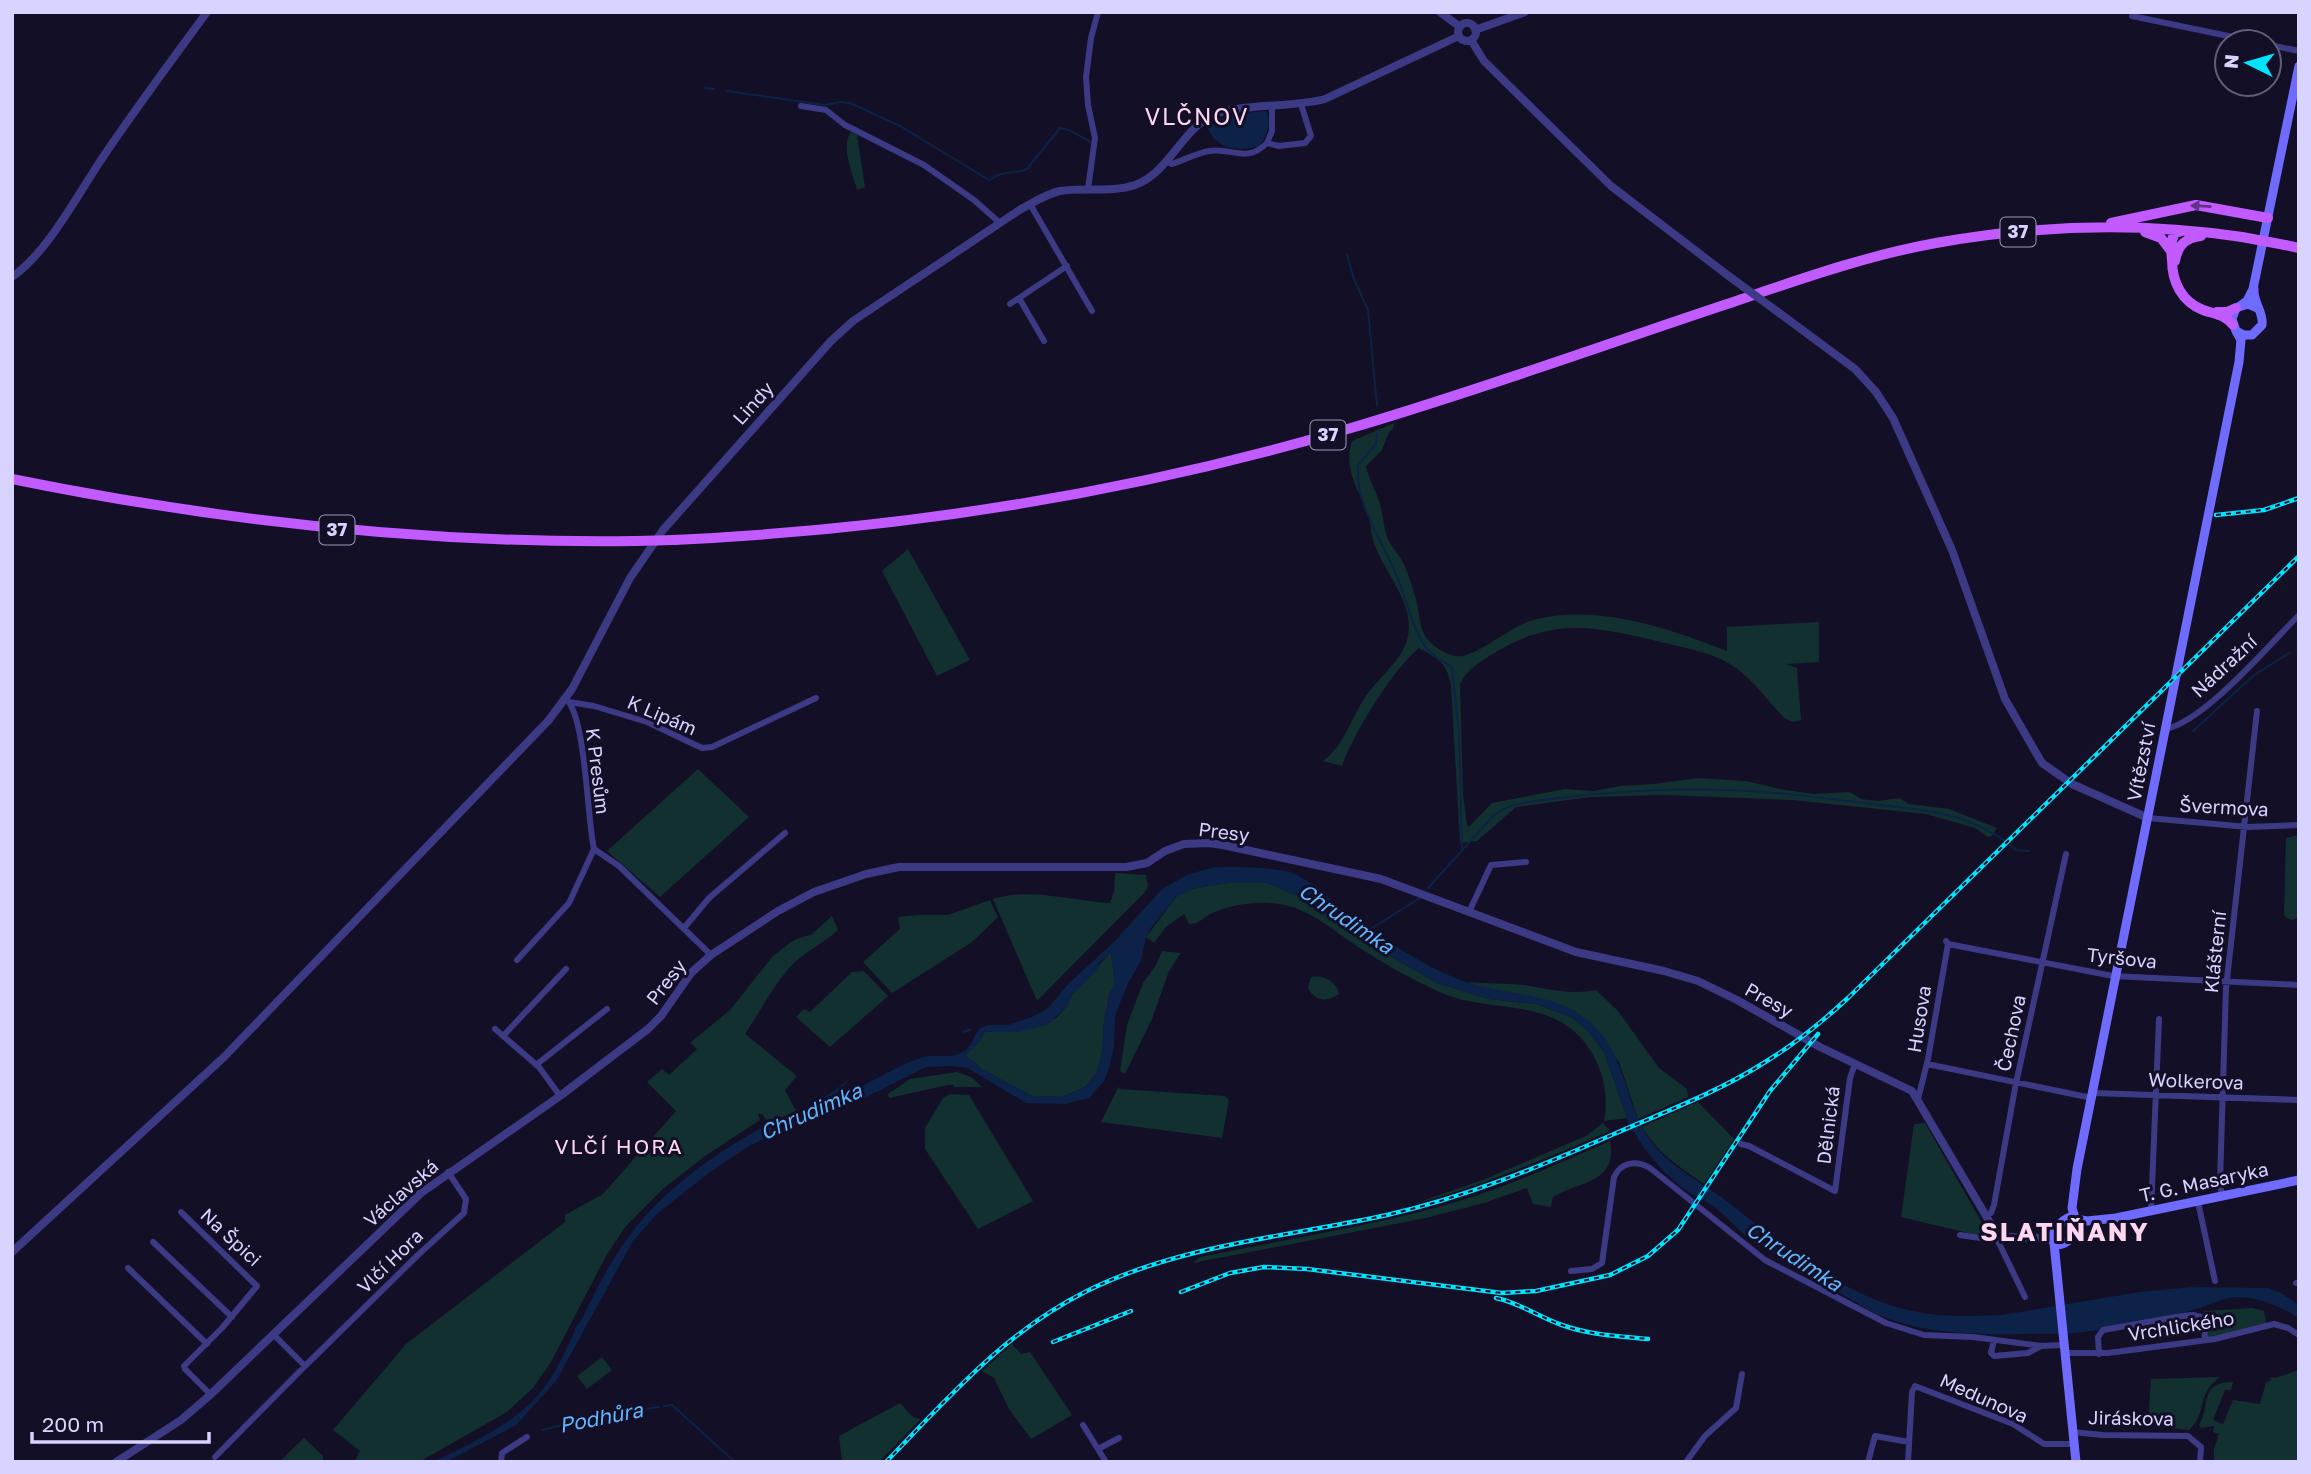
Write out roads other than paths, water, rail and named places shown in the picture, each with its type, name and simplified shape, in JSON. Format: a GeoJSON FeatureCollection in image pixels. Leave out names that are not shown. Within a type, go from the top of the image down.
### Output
{"type":"FeatureCollection","features":[{"type":"Feature","properties":{"kind":"main road"},"geometry":{"type":"LineString","coordinates":[[2239,362],[2241,340],[2234,328],[2232,316],[2249,298],[2256,276],[2299,66]]}},
{"type":"Feature","properties":{"kind":"main road"},"geometry":{"type":"LineString","coordinates":[[2075,229],[2189,206],[2211,206],[2268,218]]}},
{"type":"Feature","properties":{"kind":"main road"},"geometry":{"type":"LineString","coordinates":[[2128,227],[2161,238],[2170,247],[2172,271],[2176,283],[2188,301],[2225,318],[2242,335],[2252,335]]}},
{"type":"Feature","properties":{"kind":"main road","name":"37"},"geometry":{"type":"LineString","coordinates":[[12,479],[190,512],[336,529],[467,539],[636,541],[782,534],[918,520],[1015,506],[1143,482],[1235,460],[1366,424],[1866,259],[1947,241],[2033,231],[2128,227],[2219,234],[2299,248]]}},
{"type":"Feature","properties":{"kind":"main road"},"geometry":{"type":"LineString","coordinates":[[2171,253],[2173,235],[2186,230]]}},
{"type":"Feature","properties":{"kind":"main road"},"geometry":{"type":"LineString","coordinates":[[2176,283],[2175,265],[2180,245],[2192,237],[2219,234]]}},
{"type":"Feature","properties":{"kind":"main road"},"geometry":{"type":"LineString","coordinates":[[2239,362],[2246,340],[2262,325],[2263,317],[2254,298],[2256,276]]}},
{"type":"Feature","properties":{"kind":"main road"},"geometry":{"type":"LineString","coordinates":[[2206,310],[2227,312],[2251,304],[2259,309]]}},
{"type":"Feature","properties":{"kind":"main road","name":"Vítězství"},"geometry":{"type":"LineString","coordinates":[[2076,1219],[2072,1208],[2077,1169],[2239,362]]}},
{"type":"Feature","properties":{"kind":"main road","name":"Vítězství"},"geometry":{"type":"LineString","coordinates":[[2060,1225],[2077,1169]]}},
{"type":"Feature","properties":{"kind":"main road","name":"T. G. Masaryka"},"geometry":{"type":"LineString","coordinates":[[2066,1243],[2085,1227],[2116,1218],[2299,1180]]}},
{"type":"Feature","properties":{"kind":"main road","name":"T. G. Masaryka"},"geometry":{"type":"LineString","coordinates":[[2060,1225],[2068,1217],[2087,1221],[2116,1218]]}},
{"type":"Feature","properties":{"kind":"main road"},"geometry":{"type":"LineString","coordinates":[[2074,1234],[2079,1225],[2076,1219]]}},
{"type":"Feature","properties":{"kind":"main road"},"geometry":{"type":"LineString","coordinates":[[2060,1225],[2052,1234],[2076,1462]]}},
{"type":"Feature","properties":{"kind":"main road"},"geometry":{"type":"LineString","coordinates":[[2054,1242],[2060,1245],[2066,1243]]}},
{"type":"Feature","properties":{"kind":"main road"},"geometry":{"type":"LineString","coordinates":[[2059,1283],[2061,1253],[2066,1243]]}},
{"type":"Feature","properties":{"kind":"street"},"geometry":{"type":"LineString","coordinates":[[12,277],[30,262],[58,226],[131,116],[207,12]]}},
{"type":"Feature","properties":{"kind":"street"},"geometry":{"type":"LineString","coordinates":[[1088,189],[1095,142],[1086,83],[1091,38],[1098,12]]}},
{"type":"Feature","properties":{"kind":"street"},"geometry":{"type":"LineString","coordinates":[[1440,12],[1459,31],[1464,41],[1475,36],[1475,30],[1467,23],[1459,31]]}},
{"type":"Feature","properties":{"kind":"street"},"geometry":{"type":"LineString","coordinates":[[1475,30],[1525,12]]}},
{"type":"Feature","properties":{"kind":"street"},"geometry":{"type":"LineString","coordinates":[[2132,16],[2213,33]]}},
{"type":"Feature","properties":{"kind":"street","name":"Lindy"},"geometry":{"type":"LineString","coordinates":[[12,1252],[224,1057],[567,700],[640,562],[675,515],[831,341],[853,321],[1030,204],[1059,192],[1121,188],[1136,184],[1150,176],[1198,126],[1212,116],[1228,111],[1325,99],[1352,88],[1459,31]]}},
{"type":"Feature","properties":{"kind":"street"},"geometry":{"type":"LineString","coordinates":[[1471,40],[1484,61],[1611,186],[1854,369],[1869,384],[1888,409],[1952,550],[2009,708],[2045,766],[2086,790],[2148,818]]}},
{"type":"Feature","properties":{"kind":"street"},"geometry":{"type":"LineString","coordinates":[[1267,143],[1283,146],[1310,141],[1311,136],[1301,104]]}},
{"type":"Feature","properties":{"kind":"street"},"geometry":{"type":"LineString","coordinates":[[801,106],[829,112],[845,125],[924,165],[974,200],[1000,223]]}},
{"type":"Feature","properties":{"kind":"street"},"geometry":{"type":"LineString","coordinates":[[1166,161],[1172,164],[1210,150],[1244,155],[1259,150],[1267,143],[1272,131],[1272,107]]}},
{"type":"Feature","properties":{"kind":"street"},"geometry":{"type":"LineString","coordinates":[[1030,204],[1092,311]]}},
{"type":"Feature","properties":{"kind":"street"},"geometry":{"type":"LineString","coordinates":[[1010,304],[1067,266]]}},
{"type":"Feature","properties":{"kind":"street"},"geometry":{"type":"LineString","coordinates":[[1019,298],[1044,341]]}},
{"type":"Feature","properties":{"kind":"street","name":"Nádražní"},"geometry":{"type":"LineString","coordinates":[[2165,729],[2179,726],[2209,703],[2299,615]]}},
{"type":"Feature","properties":{"kind":"street","name":"K Lipám"},"geometry":{"type":"LineString","coordinates":[[567,700],[647,722],[702,748],[712,747],[816,698]]}},
{"type":"Feature","properties":{"kind":"street","name":"K Presům"},"geometry":{"type":"LineString","coordinates":[[567,700],[575,717],[581,749],[594,849]]}},
{"type":"Feature","properties":{"kind":"street","name":"Klášterní"},"geometry":{"type":"LineString","coordinates":[[2222,1197],[2220,1182],[2228,981],[2257,711]]}},
{"type":"Feature","properties":{"kind":"street","name":"Švermova"},"geometry":{"type":"LineString","coordinates":[[2148,818],[2245,826],[2299,825]]}},
{"type":"Feature","properties":{"kind":"street"},"geometry":{"type":"LineString","coordinates":[[684,928],[709,898],[785,833]]}},
{"type":"Feature","properties":{"kind":"street","name":"Presy"},"geometry":{"type":"LineString","coordinates":[[633,1042],[655,1023],[691,973],[711,955],[798,900],[830,885],[899,867],[1126,867],[1147,863],[1174,847],[1195,843],[1223,845],[1381,879],[1576,952],[1698,981],[1802,1037],[1905,1087],[1918,1099]]}},
{"type":"Feature","properties":{"kind":"street"},"geometry":{"type":"LineString","coordinates":[[517,960],[569,903],[594,849],[619,866],[711,955]]}},
{"type":"Feature","properties":{"kind":"street","name":"Čechova"},"geometry":{"type":"LineString","coordinates":[[1986,1216],[1991,1213],[1994,1205],[2017,1082],[2066,854]]}},
{"type":"Feature","properties":{"kind":"street"},"geometry":{"type":"LineString","coordinates":[[1469,912],[1491,865],[1527,862]]}},
{"type":"Feature","properties":{"kind":"street","name":"Tyršova"},"geometry":{"type":"LineString","coordinates":[[1947,943],[2116,976],[2299,985]]}},
{"type":"Feature","properties":{"kind":"street","name":"Husova"},"geometry":{"type":"LineString","coordinates":[[1918,1099],[1927,1064],[1947,943]]}},
{"type":"Feature","properties":{"kind":"street"},"geometry":{"type":"LineString","coordinates":[[503,1036],[566,970]]}},
{"type":"Feature","properties":{"kind":"street"},"geometry":{"type":"LineString","coordinates":[[536,1065],[607,1009]]}},
{"type":"Feature","properties":{"kind":"street"},"geometry":{"type":"LineString","coordinates":[[2151,1211],[2159,1019]]}},
{"type":"Feature","properties":{"kind":"street"},"geometry":{"type":"LineString","coordinates":[[495,1029],[536,1065],[560,1096]]}},
{"type":"Feature","properties":{"kind":"street","name":"Václavská"},"geometry":{"type":"LineString","coordinates":[[116,1462],[181,1420],[211,1395],[404,1208],[449,1172],[633,1042]]}},
{"type":"Feature","properties":{"kind":"street","name":"Dělnická"},"geometry":{"type":"LineString","coordinates":[[1741,1144],[1835,1191],[1850,1078],[1855,1064]]}},
{"type":"Feature","properties":{"kind":"street","name":"Wolkerova"},"geometry":{"type":"LineString","coordinates":[[1927,1064],[2092,1096],[2299,1100]]}},
{"type":"Feature","properties":{"kind":"street"},"geometry":{"type":"LineString","coordinates":[[1918,1099],[1998,1236],[2025,1297]]}},
{"type":"Feature","properties":{"kind":"street"},"geometry":{"type":"LineString","coordinates":[[1571,1271],[1592,1269],[1602,1263],[1614,1177],[1620,1168],[1631,1163],[1647,1167],[1765,1260],[1854,1308],[1903,1330],[1924,1335],[2041,1346]]}},
{"type":"Feature","properties":{"kind":"street","name":"Vlčí Hora"},"geometry":{"type":"LineString","coordinates":[[215,1457],[419,1254],[464,1213],[466,1199],[449,1172]]}},
{"type":"Feature","properties":{"kind":"street"},"geometry":{"type":"LineString","coordinates":[[2199,1202],[2215,1281]]}},
{"type":"Feature","properties":{"kind":"street","name":"Na Špici"},"geometry":{"type":"LineString","coordinates":[[181,1212],[258,1287],[232,1317]]}},
{"type":"Feature","properties":{"kind":"street"},"geometry":{"type":"LineString","coordinates":[[2024,1236],[2046,1232],[2060,1225]]}},
{"type":"Feature","properties":{"kind":"street"},"geometry":{"type":"LineString","coordinates":[[1960,1235],[1984,1239],[1998,1236],[2043,1237],[2054,1242]]}},
{"type":"Feature","properties":{"kind":"street"},"geometry":{"type":"LineString","coordinates":[[152,1242],[232,1317],[184,1367],[211,1395]]}},
{"type":"Feature","properties":{"kind":"street"},"geometry":{"type":"LineString","coordinates":[[128,1268],[207,1344]]}},
{"type":"Feature","properties":{"kind":"street"},"geometry":{"type":"LineString","coordinates":[[2099,1354],[2098,1337],[2103,1330],[2182,1316],[2201,1317],[2205,1340]]}},
{"type":"Feature","properties":{"kind":"street","name":"Vrchlického"},"geometry":{"type":"LineString","coordinates":[[2041,1346],[2064,1347],[2099,1354],[2230,1336],[2274,1324],[2299,1335]]}},
{"type":"Feature","properties":{"kind":"street"},"geometry":{"type":"LineString","coordinates":[[273,1334],[305,1366]]}},
{"type":"Feature","properties":{"kind":"street"},"geometry":{"type":"LineString","coordinates":[[1994,1340],[1991,1353],[1996,1357],[2028,1353],[2041,1346]]}},
{"type":"Feature","properties":{"kind":"street"},"geometry":{"type":"LineString","coordinates":[[1686,1462],[1705,1436],[1734,1410],[1742,1374]]}},
{"type":"Feature","properties":{"kind":"street","name":"Medunova"},"geometry":{"type":"LineString","coordinates":[[1908,1462],[1912,1390],[1915,1386],[2013,1424],[2044,1444],[2074,1444]]}},
{"type":"Feature","properties":{"kind":"street"},"geometry":{"type":"LineString","coordinates":[[1083,1425],[1106,1462]]}},
{"type":"Feature","properties":{"kind":"street","name":"Jiráskova"},"geometry":{"type":"LineString","coordinates":[[2073,1432],[2188,1436],[2201,1447],[2200,1462]]}},
{"type":"Feature","properties":{"kind":"street"},"geometry":{"type":"LineString","coordinates":[[1868,1462],[1875,1436],[1909,1441]]}},
{"type":"Feature","properties":{"kind":"street"},"geometry":{"type":"LineString","coordinates":[[501,1462],[502,1453],[527,1437]]}},
{"type":"Feature","properties":{"kind":"street"},"geometry":{"type":"LineString","coordinates":[[1098,1449],[1119,1438]]}},
{"type":"Feature","properties":{"kind":"water"},"geometry":{"type":"Polygon","coordinates":[[[1266,111],[1268,129],[1259,146],[1229,148],[1217,141],[1208,128],[1227,116],[1266,111]]]}},
{"type":"Feature","properties":{"kind":"water","name":"Chrudimka"},"geometry":{"type":"Polygon","coordinates":[[[1215,867],[1262,868],[1289,872],[1311,884],[1385,939],[1443,973],[1475,985],[1544,999],[1576,1012],[1591,1023],[1612,1050],[1636,1114],[1661,1153],[1795,1254],[1869,1297],[1895,1307],[1923,1313],[1983,1316],[2140,1292],[2192,1287],[2268,1288],[2299,1305],[2299,1318],[2270,1304],[2239,1297],[2139,1323],[2068,1333],[1982,1334],[1927,1329],[1891,1320],[1874,1313],[1749,1239],[1715,1207],[1682,1188],[1664,1172],[1629,1124],[1604,1052],[1588,1031],[1571,1017],[1536,1004],[1489,999],[1437,983],[1361,939],[1311,902],[1268,883],[1227,883],[1192,889],[1176,897],[1150,929],[1141,961],[1128,983],[1115,1016],[1114,1047],[1110,1065],[1104,1081],[1089,1098],[1065,1104],[1026,1103],[967,1068],[926,1067],[857,1102],[786,1128],[749,1146],[710,1172],[658,1213],[633,1241],[556,1381],[516,1425],[446,1462],[433,1462],[493,1431],[533,1401],[553,1375],[575,1328],[623,1245],[668,1193],[692,1173],[770,1123],[823,1101],[850,1079],[834,1096],[924,1057],[957,1055],[968,1048],[980,1028],[988,1025],[1008,1025],[1047,1009],[1069,983],[1114,942],[1162,889],[1189,874],[1215,867]],[[1111,953],[1072,995],[1067,1006],[1047,1025],[1017,1032],[985,1032],[966,1057],[981,1069],[1032,1096],[1062,1097],[1085,1087],[1097,1073],[1102,1052],[1104,1021],[1110,993],[1115,984],[1111,953]]]}},
{"type":"Feature","properties":{"kind":"waterway"},"geometry":{"type":"LineString","coordinates":[[705,88],[714,89]]}},
{"type":"Feature","properties":{"kind":"waterway"},"geometry":{"type":"LineString","coordinates":[[727,91],[824,105],[850,103],[900,126],[989,180],[1000,174],[1027,169],[1060,128],[1091,142]]}},
{"type":"Feature","properties":{"kind":"waterway"},"geometry":{"type":"LineString","coordinates":[[1347,255],[1368,310],[1377,406]]}},
{"type":"Feature","properties":{"kind":"waterway"},"geometry":{"type":"LineString","coordinates":[[1377,434],[1376,444],[1358,465],[1358,479],[1370,520],[1399,580],[1419,636],[1429,651],[1452,667],[1459,734],[1462,850]]}},
{"type":"Feature","properties":{"kind":"waterway"},"geometry":{"type":"LineString","coordinates":[[2193,731],[2253,676],[2289,653]]}},
{"type":"Feature","properties":{"kind":"waterway"},"geometry":{"type":"LineString","coordinates":[[1428,888],[1495,814],[1502,810],[1529,802],[1639,791],[1750,791],[1928,811],[1981,827],[2016,850],[2029,851]]}},
{"type":"Feature","properties":{"kind":"waterway","name":"Chrudimka"},"geometry":{"type":"LineString","coordinates":[[1369,930],[1420,898]]}},
{"type":"Feature","properties":{"kind":"waterway"},"geometry":{"type":"LineString","coordinates":[[963,1032],[970,1030]]}},
{"type":"Feature","properties":{"kind":"waterway","name":"Podhůra"},"geometry":{"type":"LineString","coordinates":[[664,1406],[672,1405],[735,1462]]}},
{"type":"Feature","properties":{"kind":"waterway","name":"Podhůra"},"geometry":{"type":"LineString","coordinates":[[543,1430],[608,1414],[659,1407]]}},
{"type":"Feature","properties":{"kind":"railway"},"geometry":{"type":"LineString","coordinates":[[2216,515],[2264,510],[2299,498]]}},
{"type":"Feature","properties":{"kind":"railway"},"geometry":{"type":"LineString","coordinates":[[886,1462],[978,1368],[1029,1327],[1085,1292],[1157,1263],[1195,1253],[1387,1215],[1474,1190],[1690,1102],[1774,1057],[1849,997],[2299,556]]}},
{"type":"Feature","properties":{"kind":"railway"},"geometry":{"type":"LineString","coordinates":[[1181,1292],[1230,1273],[1264,1267],[1307,1269],[1502,1293],[1536,1291],[1610,1275],[1648,1256],[1678,1230],[1770,1091],[1818,1034]]}},
{"type":"Feature","properties":{"kind":"railway"},"geometry":{"type":"LineString","coordinates":[[1496,1298],[1583,1331],[1648,1339]]}},
{"type":"Feature","properties":{"kind":"railway"},"geometry":{"type":"LineString","coordinates":[[1053,1342],[1131,1311]]}},
{"type":"Feature","properties":{"kind":"district","name":"VLČNOV"},"geometry":{"type":"Point","coordinates":[1197,117]}},
{"type":"Feature","properties":{"kind":"district","name":"VLČÍ HORA"},"geometry":{"type":"Point","coordinates":[619,1147]}},
{"type":"Feature","properties":{"kind":"district","name":"SLATIŇANY"},"geometry":{"type":"Point","coordinates":[2065,1232]}}]}
